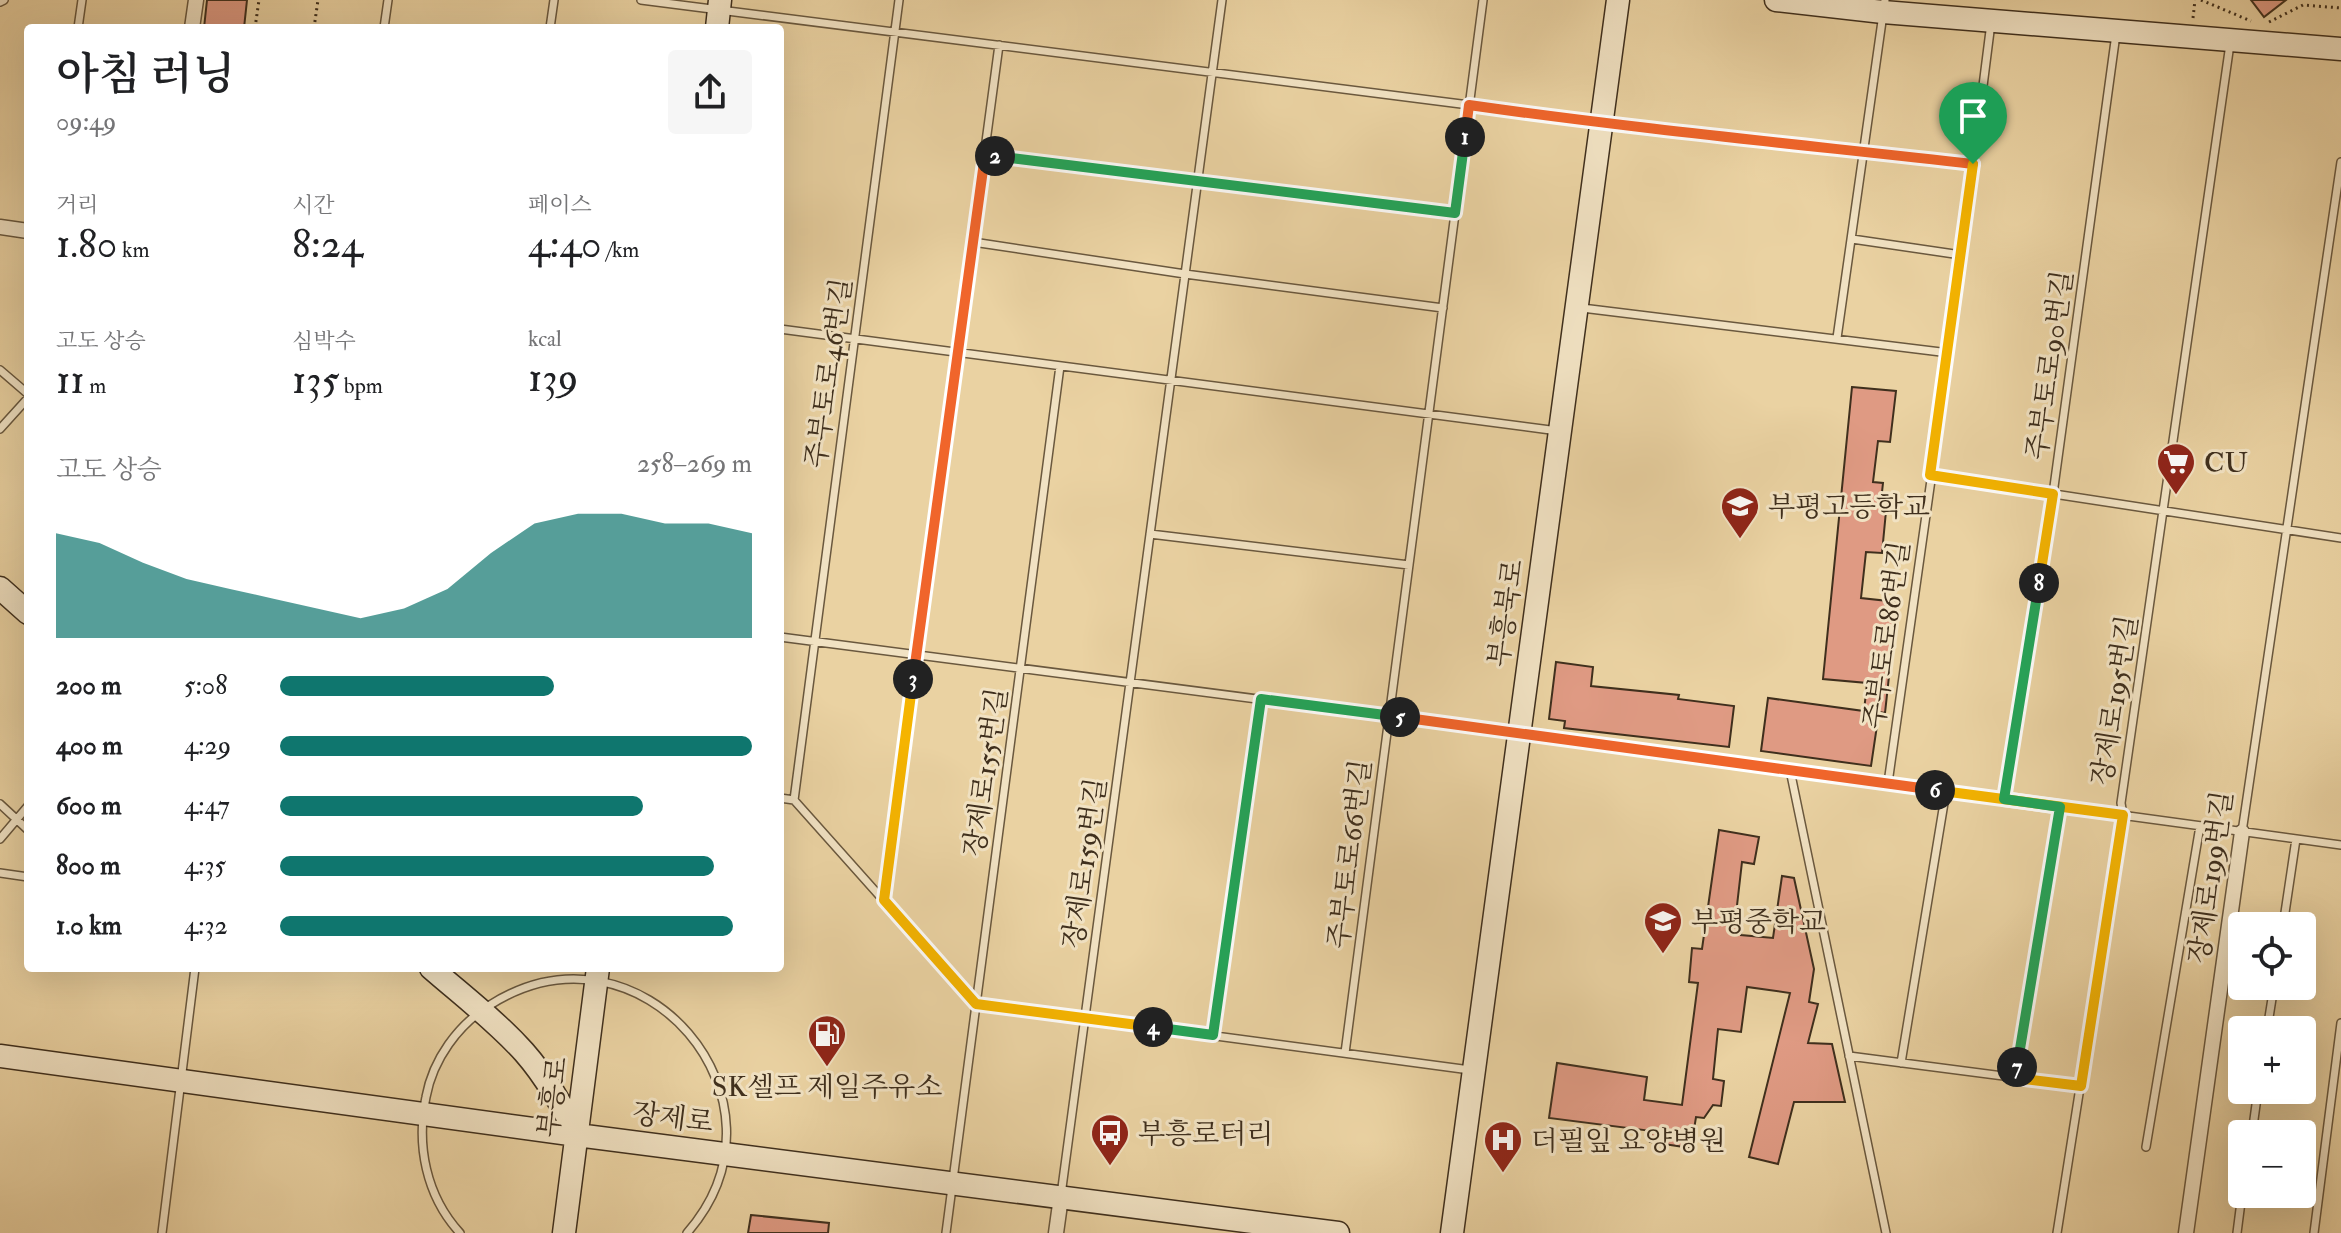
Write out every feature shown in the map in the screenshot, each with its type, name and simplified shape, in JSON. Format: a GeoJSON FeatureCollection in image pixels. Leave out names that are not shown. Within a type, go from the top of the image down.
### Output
{"type":"FeatureCollection","features":[{"type":"Feature","properties":{"kind":"street"},"geometry":{"type":"LineString","coordinates":[[193,24],[196,0]]}},
{"type":"Feature","properties":{"kind":"street","name":"부흥북로"},"geometry":{"type":"LineString","coordinates":[[1452,1233],[1618,0]]}},
{"type":"Feature","properties":{"kind":"street"},"geometry":{"type":"LineString","coordinates":[[1776,0],[1884,6],[1991,21],[2341,49]]}},
{"type":"Feature","properties":{"kind":"street"},"geometry":{"type":"LineString","coordinates":[[0,227],[24,230]]}},
{"type":"Feature","properties":{"kind":"street"},"geometry":{"type":"LineString","coordinates":[[0,588],[24,609]]}},
{"type":"Feature","properties":{"kind":"street","name":"장제로199번길"},"geometry":{"type":"LineString","coordinates":[[2186,1233],[2242,832]]}},
{"type":"Feature","properties":{"kind":"street"},"geometry":{"type":"LineString","coordinates":[[436,972],[525,1053],[552,1089],[577,1135]]}},
{"type":"Feature","properties":{"kind":"street","name":"부흥로"},"geometry":{"type":"LineString","coordinates":[[564,1233],[597,974]]}},
{"type":"Feature","properties":{"kind":"street","name":"장제로"},"geometry":{"type":"LineString","coordinates":[[0,1056],[577,1135],[1338,1233]]}},
{"type":"Feature","properties":{"kind":"street"},"geometry":{"type":"LineString","coordinates":[[1056,1233],[1061,1197]]}},
{"type":"Feature","properties":{"kind":"lane"},"geometry":{"type":"LineString","coordinates":[[79,24],[82,0]]}},
{"type":"Feature","properties":{"kind":"lane"},"geometry":{"type":"LineString","coordinates":[[385,24],[388,0]]}},
{"type":"Feature","properties":{"kind":"lane"},"geometry":{"type":"LineString","coordinates":[[551,24],[554,0]]}},
{"type":"Feature","properties":{"kind":"lane"},"geometry":{"type":"LineString","coordinates":[[641,0],[719,13],[999,45],[1600,124],[1865,150],[1973,164]]}},
{"type":"Feature","properties":{"kind":"lane","name":"주부토로46번길"},"geometry":{"type":"LineString","coordinates":[[794,800],[899,0]]}},
{"type":"Feature","properties":{"kind":"lane","name":"장제로159번길"},"geometry":{"type":"LineString","coordinates":[[1061,1197],[1222,0]]}},
{"type":"Feature","properties":{"kind":"lane","name":"주부토로66번길"},"geometry":{"type":"LineString","coordinates":[[1345,1053],[1483,0]]}},
{"type":"Feature","properties":{"kind":"lane"},"geometry":{"type":"LineString","coordinates":[[1837,338],[1884,6]]}},
{"type":"Feature","properties":{"kind":"lane","name":"주부토로86번길"},"geometry":{"type":"LineString","coordinates":[[1888,783],[1949,353],[1991,21]]}},
{"type":"Feature","properties":{"kind":"lane","name":"주부토로90번길"},"geometry":{"type":"LineString","coordinates":[[2004,799],[2053,494],[2116,32]]}},
{"type":"Feature","properties":{"kind":"lane","name":"장제로195번길"},"geometry":{"type":"LineString","coordinates":[[2057,1233],[2123,815],[2121,803],[2231,41]]}},
{"type":"Feature","properties":{"kind":"lane"},"geometry":{"type":"LineString","coordinates":[[884,900],[999,45]]}},
{"type":"Feature","properties":{"kind":"lane"},"geometry":{"type":"LineString","coordinates":[[985,155],[1455,213]]}},
{"type":"Feature","properties":{"kind":"lane","name":"장제로199번길"},"geometry":{"type":"LineString","coordinates":[[2242,832],[2341,162]]}},
{"type":"Feature","properties":{"kind":"lane"},"geometry":{"type":"LineString","coordinates":[[1852,239],[1961,255]]}},
{"type":"Feature","properties":{"kind":"lane"},"geometry":{"type":"LineString","coordinates":[[973,242],[1443,308]]}},
{"type":"Feature","properties":{"kind":"lane"},"geometry":{"type":"LineString","coordinates":[[1576,307],[1949,353]]}},
{"type":"Feature","properties":{"kind":"lane"},"geometry":{"type":"LineString","coordinates":[[784,330],[1560,431]]}},
{"type":"Feature","properties":{"kind":"lane","name":"장제로155번길"},"geometry":{"type":"LineString","coordinates":[[946,1233],[1060,366]]}},
{"type":"Feature","properties":{"kind":"lane"},"geometry":{"type":"LineString","coordinates":[[0,370],[24,392]]}},
{"type":"Feature","properties":{"kind":"lane"},"geometry":{"type":"LineString","coordinates":[[0,429],[24,401]]}},
{"type":"Feature","properties":{"kind":"lane"},"geometry":{"type":"LineString","coordinates":[[1930,475],[2341,538]]}},
{"type":"Feature","properties":{"kind":"lane"},"geometry":{"type":"LineString","coordinates":[[1150,534],[1409,565]]}},
{"type":"Feature","properties":{"kind":"lane"},"geometry":{"type":"LineString","coordinates":[[784,638],[1519,733],[2341,845]]}},
{"type":"Feature","properties":{"kind":"lane"},"geometry":{"type":"LineString","coordinates":[[1213,1035],[1261,699]]}},
{"type":"Feature","properties":{"kind":"lane"},"geometry":{"type":"LineString","coordinates":[[1790,770],[1886,1233]]}},
{"type":"Feature","properties":{"kind":"lane"},"geometry":{"type":"LineString","coordinates":[[1901,1063],[1946,791]]}},
{"type":"Feature","properties":{"kind":"lane"},"geometry":{"type":"LineString","coordinates":[[784,799],[794,800],[976,1004],[1474,1070]]}},
{"type":"Feature","properties":{"kind":"lane"},"geometry":{"type":"LineString","coordinates":[[0,804],[24,826]]}},
{"type":"Feature","properties":{"kind":"lane"},"geometry":{"type":"LineString","coordinates":[[2016,1078],[2060,807]]}},
{"type":"Feature","properties":{"kind":"lane"},"geometry":{"type":"LineString","coordinates":[[0,839],[24,811]]}},
{"type":"Feature","properties":{"kind":"lane"},"geometry":{"type":"LineString","coordinates":[[2146,1147],[2200,826]]}},
{"type":"Feature","properties":{"kind":"lane"},"geometry":{"type":"LineString","coordinates":[[2285,912],[2296,839]]}},
{"type":"Feature","properties":{"kind":"lane"},"geometry":{"type":"LineString","coordinates":[[0,873],[24,876]]}},
{"type":"Feature","properties":{"kind":"lane"},"geometry":{"type":"LineString","coordinates":[[162,1233],[195,972]]}},
{"type":"Feature","properties":{"kind":"lane"},"geometry":{"type":"LineString","coordinates":[[460,1233],[443,1211],[427,1174],[423,1154],[422,1114],[427,1090],[441,1057],[462,1027],[506,994],[535,984],[597,974],[652,1001],[676,1019],[696,1041],[711,1066],[721,1095],[726,1124],[724,1154],[709,1202],[687,1233]]}},
{"type":"Feature","properties":{"kind":"lane"},"geometry":{"type":"LineString","coordinates":[[2314,1233],[2341,1023]]}},
{"type":"Feature","properties":{"kind":"lane"},"geometry":{"type":"LineString","coordinates":[[1849,1056],[2081,1086]]}},
{"type":"Feature","properties":{"kind":"lane"},"geometry":{"type":"LineString","coordinates":[[2237,1233],[2240,1208]]}},
{"type":"Feature","properties":{"kind":"path"},"geometry":{"type":"LineString","coordinates":[[256,24],[259,0]]}},
{"type":"Feature","properties":{"kind":"path"},"geometry":{"type":"LineString","coordinates":[[315,24],[318,0]]}},
{"type":"Feature","properties":{"kind":"path"},"geometry":{"type":"LineString","coordinates":[[2201,0],[2252,21]]}},
{"type":"Feature","properties":{"kind":"path"},"geometry":{"type":"LineString","coordinates":[[2262,26],[2303,5],[2341,8]]}},
{"type":"Feature","properties":{"kind":"building"},"geometry":{"type":"Polygon","coordinates":[[[207,0],[247,0],[244,24],[204,24],[207,0]]]}},
{"type":"Feature","properties":{"kind":"building"},"geometry":{"type":"Polygon","coordinates":[[[2251,0],[2286,0],[2264,17],[2251,0]]]}},
{"type":"Feature","properties":{"kind":"building"},"geometry":{"type":"Polygon","coordinates":[[[1852,387],[1896,391],[1890,442],[1878,441],[1873,482],[1883,483],[1880,510],[1886,511],[1882,553],[1866,552],[1861,598],[1897,602],[1885,713],[1879,712],[1871,766],[1761,751],[1768,698],[1864,711],[1867,683],[1823,679],[1852,387]]]}},
{"type":"Feature","properties":{"kind":"building"},"geometry":{"type":"Polygon","coordinates":[[[1556,662],[1593,667],[1591,686],[1679,695],[1678,699],[1734,706],[1729,747],[1564,728],[1565,721],[1549,719],[1556,662]]]}},
{"type":"Feature","properties":{"kind":"building"},"geometry":{"type":"Polygon","coordinates":[[[1719,830],[1759,837],[1754,864],[1742,862],[1735,923],[1742,924],[1741,935],[1773,938],[1782,876],[1794,878],[1814,969],[1809,1002],[1818,1004],[1808,1043],[1832,1044],[1845,1102],[1794,1102],[1778,1164],[1749,1157],[1790,993],[1747,987],[1741,1032],[1718,1029],[1713,1079],[1724,1081],[1721,1106],[1713,1105],[1704,1118],[1696,1117],[1691,1148],[1650,1142],[1652,1131],[1549,1118],[1557,1063],[1647,1077],[1644,1100],[1682,1105],[1698,983],[1689,982],[1692,948],[1702,949],[1719,830]]]}},
{"type":"Feature","properties":{"kind":"building"},"geometry":{"type":"Polygon","coordinates":[[[751,1215],[829,1223],[828,1233],[748,1233],[751,1215]]]}},
{"type":"Feature","properties":{"kind":"place","name":"CU"},"geometry":{"type":"Point","coordinates":[2176,496]}},
{"type":"Feature","properties":{"kind":"place","name":"부평고등학교"},"geometry":{"type":"Point","coordinates":[1740,540]}},
{"type":"Feature","properties":{"kind":"place","name":"부평중학교"},"geometry":{"type":"Point","coordinates":[1663,955]}},
{"type":"Feature","properties":{"kind":"place","name":"SK셀프 제일주유소"},"geometry":{"type":"Point","coordinates":[827,1068]}},
{"type":"Feature","properties":{"kind":"place","name":"부흥로터리"},"geometry":{"type":"Point","coordinates":[1110,1167]}},
{"type":"Feature","properties":{"kind":"place","name":"더필잎 요양병원"},"geometry":{"type":"Point","coordinates":[1503,1174]}},
{"type":"Feature","properties":{"kind":"route"},"geometry":{"type":"LineString","coordinates":[[1973,164],[1865,150],[1600,124],[1469,105],[1455,213],[985,155],[884,900],[976,1004],[1213,1035],[1261,699],[1519,733],[2060,807],[2123,815],[2081,1086],[2016,1078],[2060,807],[2004,799],[2053,494],[1930,475],[1973,164]]}}]}
